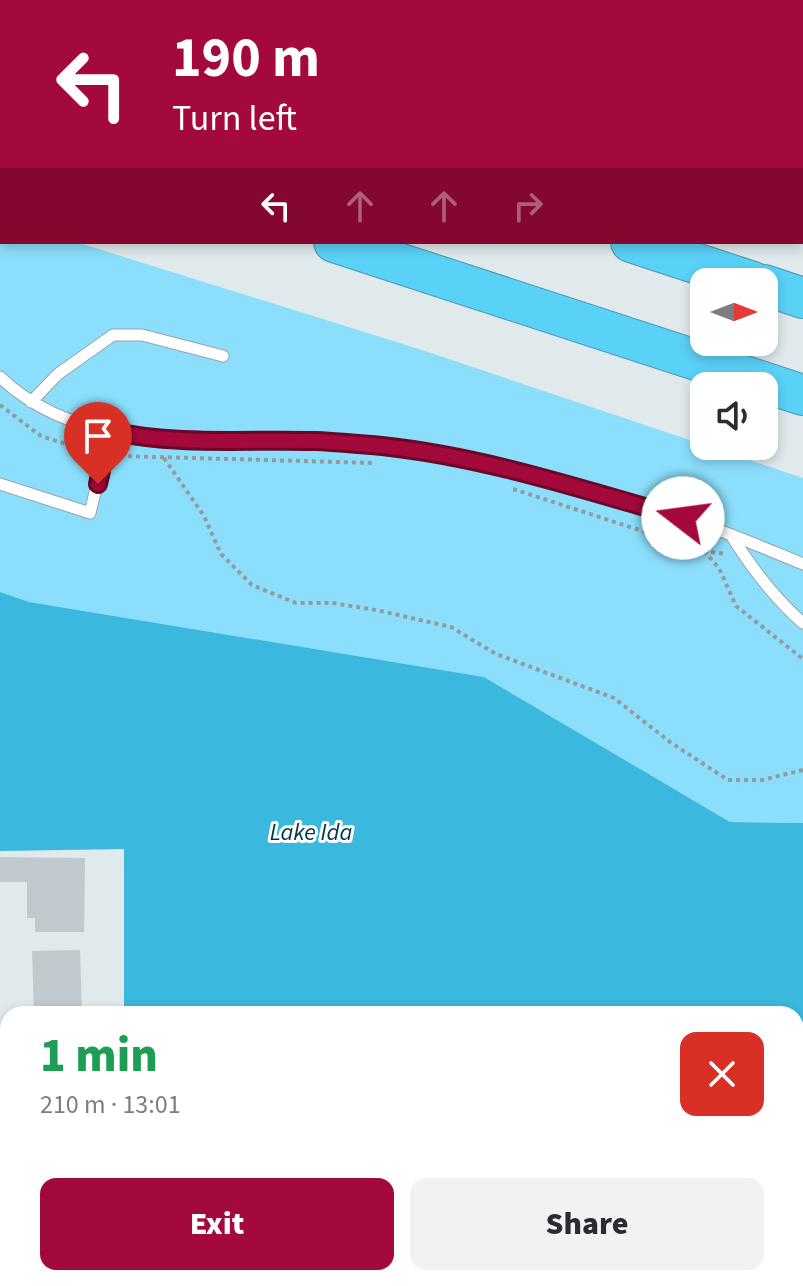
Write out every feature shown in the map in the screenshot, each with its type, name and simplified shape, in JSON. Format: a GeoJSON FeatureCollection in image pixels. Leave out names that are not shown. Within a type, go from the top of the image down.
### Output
{"type":"FeatureCollection","features":[{"type":"Feature","properties":{"kind":"highway"},"geometry":{"type":"LineString","coordinates":[[340,244],[803,395]]}},
{"type":"Feature","properties":{"kind":"highway"},"geometry":{"type":"LineString","coordinates":[[637,244],[710,268]]}},
{"type":"Feature","properties":{"kind":"highway"},"geometry":{"type":"LineString","coordinates":[[778,290],[803,298]]}},
{"type":"Feature","properties":{"kind":"lane"},"geometry":{"type":"LineString","coordinates":[[31,402],[58,374],[113,335],[142,335],[223,356]]}},
{"type":"Feature","properties":{"kind":"lane"},"geometry":{"type":"LineString","coordinates":[[0,377],[31,402],[57,415],[110,431],[177,440],[317,441],[384,446],[452,457],[683,518],[803,564]]}},
{"type":"Feature","properties":{"kind":"lane"},"geometry":{"type":"LineString","coordinates":[[0,484],[90,513],[110,431]]}},
{"type":"Feature","properties":{"kind":"lane"},"geometry":{"type":"LineString","coordinates":[[731,534],[781,604],[803,623]]}},
{"type":"Feature","properties":{"kind":"path"},"geometry":{"type":"LineString","coordinates":[[0,405],[41,436],[106,454],[377,463]]}},
{"type":"Feature","properties":{"kind":"path"},"geometry":{"type":"LineString","coordinates":[[164,458],[204,516],[221,554],[252,585],[296,603],[333,603],[451,627],[496,654],[614,698],[670,742],[728,780],[762,780],[803,770]]}},
{"type":"Feature","properties":{"kind":"path"},"geometry":{"type":"LineString","coordinates":[[501,485],[704,551],[744,556]]}},
{"type":"Feature","properties":{"kind":"path"},"geometry":{"type":"LineString","coordinates":[[704,551],[719,568],[736,606],[803,659]]}},
{"type":"Feature","properties":{"kind":"shaded area"},"geometry":{"type":"Polygon","coordinates":[[[0,244],[82,244],[422,350],[690,440],[690,460],[749,460],[803,478],[803,823],[730,822],[484,677],[28,602],[0,592],[0,244]]]}},
{"type":"Feature","properties":{"kind":"water","name":"Lake Ida"},"geometry":{"type":"Polygon","coordinates":[[[0,592],[29,602],[484,677],[730,822],[803,823],[803,1006],[124,1006],[124,849],[0,851],[0,592]]]}},
{"type":"Feature","properties":{"kind":"building"},"geometry":{"type":"Polygon","coordinates":[[[0,857],[85,858],[84,932],[35,932],[35,918],[27,918],[27,882],[0,882],[0,857]]]}},
{"type":"Feature","properties":{"kind":"building"},"geometry":{"type":"Polygon","coordinates":[[[80,950],[82,1006],[34,1006],[32,951],[80,950]]]}},
{"type":"Feature","properties":{"kind":"route"},"geometry":{"type":"LineString","coordinates":[[98,484],[110,431],[177,440],[317,441],[384,446],[452,457],[683,518]]}}]}
